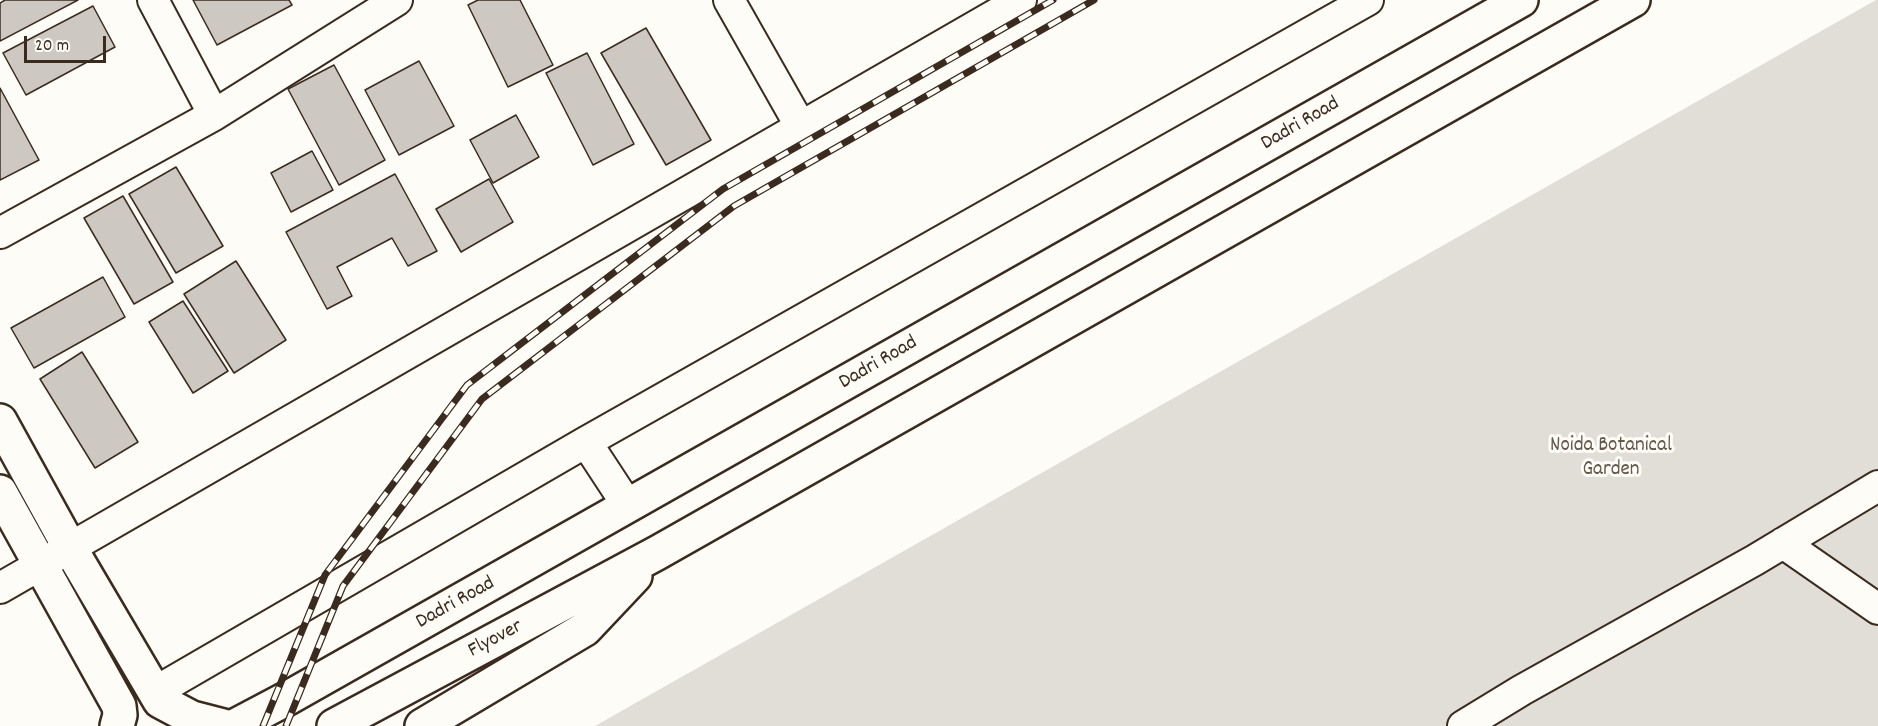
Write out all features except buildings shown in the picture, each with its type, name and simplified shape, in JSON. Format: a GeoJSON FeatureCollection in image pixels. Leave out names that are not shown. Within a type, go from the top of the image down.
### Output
{"type":"FeatureCollection","features":[{"type":"Feature","properties":{"kind":"main road","name":"Dadri Road"},"geometry":{"type":"LineString","coordinates":[[235,726],[299,692],[1521,0]]}},
{"type":"Feature","properties":{"kind":"main road"},"geometry":{"type":"LineString","coordinates":[[422,726],[585,628],[657,553],[1633,0]]}},
{"type":"Feature","properties":{"kind":"main road"},"geometry":{"type":"LineString","coordinates":[[0,421],[70,548],[160,701],[192,718],[223,726]]}},
{"type":"Feature","properties":{"kind":"main road"},"geometry":{"type":"LineString","coordinates":[[0,492],[119,706],[120,715],[117,726]]}},
{"type":"Feature","properties":{"kind":"main road","name":"Flyover"},"geometry":{"type":"LineString","coordinates":[[334,726],[657,553]]}},
{"type":"Feature","properties":{"kind":"street"},"geometry":{"type":"LineString","coordinates":[[153,0],[214,115]]}},
{"type":"Feature","properties":{"kind":"street"},"geometry":{"type":"LineString","coordinates":[[0,233],[214,115],[397,0]]}},
{"type":"Feature","properties":{"kind":"street"},"geometry":{"type":"LineString","coordinates":[[729,0],[801,127]]}},
{"type":"Feature","properties":{"kind":"street"},"geometry":{"type":"LineString","coordinates":[[0,588],[1021,0]]}},
{"type":"Feature","properties":{"kind":"street"},"geometry":{"type":"LineString","coordinates":[[155,692],[586,442],[1360,2]]}},
{"type":"Feature","properties":{"kind":"street"},"geometry":{"type":"LineString","coordinates":[[586,442],[628,506]]}},
{"type":"Feature","properties":{"kind":"street"},"geometry":{"type":"LineString","coordinates":[[1463,726],[1878,486]]}},
{"type":"Feature","properties":{"kind":"street"},"geometry":{"type":"LineString","coordinates":[[1783,543],[1878,609]]}},
{"type":"Feature","properties":{"kind":"green space","name":"Noida Botanical Garden"},"geometry":{"type":"Polygon","coordinates":[[[1878,0],[1878,726],[595,726],[1878,0]]]}},
{"type":"Feature","properties":{"kind":"railway"},"geometry":{"type":"LineString","coordinates":[[263,726],[325,575],[467,385],[723,189],[1053,0]]}},
{"type":"Feature","properties":{"kind":"railway"},"geometry":{"type":"LineString","coordinates":[[286,726],[343,586],[482,399],[734,206],[1094,0]]}}]}
